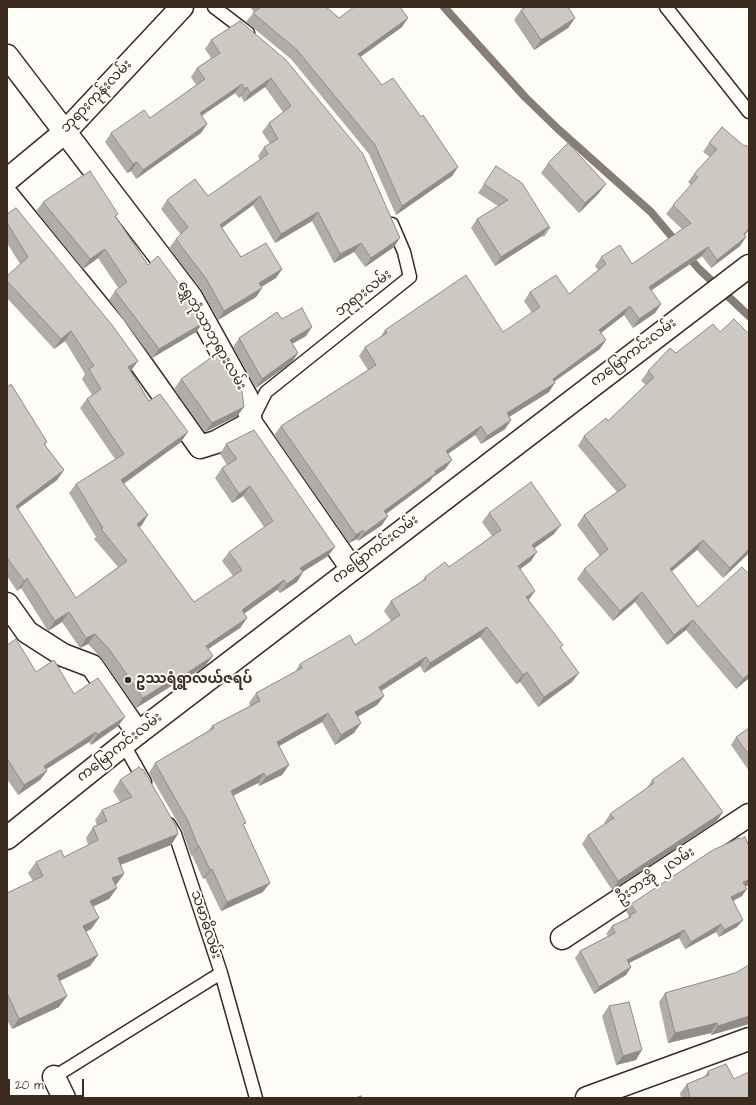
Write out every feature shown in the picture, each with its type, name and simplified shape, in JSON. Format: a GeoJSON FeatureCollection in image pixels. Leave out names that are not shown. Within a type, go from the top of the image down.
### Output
{"type":"FeatureCollection","features":[{"type":"Feature","properties":{"kind":"street","name":"ဘုရားကုန်းလမ်း"},"geometry":{"type":"LineString","coordinates":[[7,180],[65,132],[182,7]]}},
{"type":"Feature","properties":{"kind":"street","name":"ရွှေဘုံသာဘုရားလမ်း"},"geometry":{"type":"LineString","coordinates":[[7,56],[191,297],[247,398],[251,423],[352,569]]}},
{"type":"Feature","properties":{"kind":"street"},"geometry":{"type":"LineString","coordinates":[[7,195],[115,327],[200,447],[216,442],[251,423]]}},
{"type":"Feature","properties":{"kind":"street","name":"ကမြောကင်းလမ်း"},"geometry":{"type":"LineString","coordinates":[[7,838],[131,739],[749,266]]}},
{"type":"Feature","properties":{"kind":"street"},"geometry":{"type":"LineString","coordinates":[[7,604],[27,632],[63,655],[92,666],[131,739]]}},
{"type":"Feature","properties":{"kind":"street","name":"ဦးဘအို ၂လမ်း"},"geometry":{"type":"LineString","coordinates":[[562,938],[749,815]]}},
{"type":"Feature","properties":{"kind":"street"},"geometry":{"type":"LineString","coordinates":[[586,1098],[749,1039]]}},
{"type":"Feature","properties":{"kind":"street","name":"သမာဓိလမ်း"},"geometry":{"type":"LineString","coordinates":[[54,1077],[64,1098]]}},
{"type":"Feature","properties":{"kind":"lane"},"geometry":{"type":"LineString","coordinates":[[214,7],[228,16],[257,40]]}},
{"type":"Feature","properties":{"kind":"lane"},"geometry":{"type":"LineString","coordinates":[[666,7],[749,112]]}},
{"type":"Feature","properties":{"kind":"lane","name":"ဘုရားလမ်း"},"geometry":{"type":"LineString","coordinates":[[251,423],[266,392],[410,277],[404,252],[388,216]]}},
{"type":"Feature","properties":{"kind":"lane"},"geometry":{"type":"LineString","coordinates":[[131,739],[151,793]]}},
{"type":"Feature","properties":{"kind":"lane","name":"သမာဓိလမ်း"},"geometry":{"type":"LineString","coordinates":[[54,1077],[221,973],[175,834],[163,813]]}},
{"type":"Feature","properties":{"kind":"lane"},"geometry":{"type":"LineString","coordinates":[[221,973],[256,1098]]}},
{"type":"Feature","properties":{"kind":"building"},"geometry":{"type":"Polygon","coordinates":[[[261,7],[326,7],[339,18],[354,7],[400,7],[408,18],[358,54],[382,85],[393,78],[421,117],[423,115],[458,167],[402,206],[375,145],[297,50],[253,13],[261,7]]]}},
{"type":"Feature","properties":{"kind":"building"},"geometry":{"type":"Polygon","coordinates":[[[526,7],[568,7],[575,18],[541,40],[521,10],[526,7]]]}},
{"type":"Feature","properties":{"kind":"building"},"geometry":{"type":"Polygon","coordinates":[[[240,21],[286,60],[363,154],[400,238],[371,258],[361,243],[340,254],[318,212],[281,234],[260,196],[220,225],[241,257],[266,243],[282,269],[259,283],[262,288],[224,311],[207,280],[176,239],[188,227],[167,200],[195,179],[208,196],[268,154],[264,147],[278,139],[269,123],[291,106],[271,78],[250,93],[247,87],[245,89],[242,84],[200,113],[207,124],[143,170],[137,162],[133,164],[111,133],[144,110],[150,118],[205,79],[197,68],[220,53],[211,40],[240,21]]]}},
{"type":"Feature","properties":{"kind":"building"},"geometry":{"type":"Polygon","coordinates":[[[722,127],[744,146],[746,145],[749,149],[749,228],[744,234],[746,237],[717,260],[708,247],[649,287],[661,304],[639,319],[630,306],[599,330],[606,340],[553,379],[555,383],[507,413],[511,420],[487,436],[481,426],[446,451],[452,460],[435,471],[436,473],[384,511],[388,516],[364,533],[363,530],[356,535],[281,426],[376,365],[365,347],[387,333],[385,330],[466,275],[503,332],[540,307],[530,292],[556,275],[569,294],[606,264],[601,257],[620,245],[632,264],[691,223],[673,205],[698,177],[694,174],[717,149],[709,143],[722,127]]]}},
{"type":"Feature","properties":{"kind":"building"},"geometry":{"type":"Polygon","coordinates":[[[568,143],[606,184],[585,203],[548,163],[568,143]]]}},
{"type":"Feature","properties":{"kind":"building"},"geometry":{"type":"Polygon","coordinates":[[[496,166],[522,183],[550,228],[548,227],[501,257],[477,219],[508,200],[484,184],[496,166]]]}},
{"type":"Feature","properties":{"kind":"building"},"geometry":{"type":"Polygon","coordinates":[[[90,171],[118,214],[115,216],[148,265],[158,256],[187,295],[203,323],[159,349],[115,291],[127,282],[105,249],[90,259],[43,202],[90,171]]]}},
{"type":"Feature","properties":{"kind":"building"},"geometry":{"type":"Polygon","coordinates":[[[16,208],[112,325],[138,361],[128,367],[149,401],[160,394],[188,432],[121,480],[148,515],[137,524],[194,602],[242,570],[229,552],[273,521],[250,486],[239,494],[222,468],[237,459],[226,444],[254,430],[335,547],[300,568],[303,572],[287,584],[284,580],[242,610],[247,618],[206,646],[213,656],[181,677],[180,675],[143,698],[109,649],[95,634],[86,638],[69,612],[55,621],[27,578],[24,581],[7,559],[7,387],[11,384],[47,442],[44,444],[64,470],[16,506],[76,598],[127,561],[101,529],[103,528],[76,484],[124,454],[87,399],[101,389],[89,369],[94,366],[71,331],[61,339],[7,281],[7,276],[28,257],[7,223],[7,214],[16,208]]]}},
{"type":"Feature","properties":{"kind":"building"},"geometry":{"type":"Polygon","coordinates":[[[302,308],[312,327],[290,340],[298,353],[262,379],[239,338],[277,312],[282,319],[302,308]]]}},
{"type":"Feature","properties":{"kind":"building"},"geometry":{"type":"Polygon","coordinates":[[[734,319],[749,334],[749,549],[730,568],[703,540],[670,569],[698,607],[742,567],[749,574],[749,674],[743,679],[693,620],[674,635],[642,592],[620,611],[584,569],[608,549],[584,515],[626,486],[584,436],[606,418],[608,421],[654,377],[648,371],[670,348],[676,353],[713,324],[720,332],[734,319]]]}},
{"type":"Feature","properties":{"kind":"building"},"geometry":{"type":"Polygon","coordinates":[[[219,352],[242,392],[244,407],[212,423],[181,379],[219,352]]]}},
{"type":"Feature","properties":{"kind":"building"},"geometry":{"type":"Polygon","coordinates":[[[531,482],[561,525],[532,545],[537,552],[518,566],[535,591],[526,597],[563,645],[560,647],[579,673],[544,697],[527,672],[523,675],[487,627],[430,663],[426,657],[379,687],[384,696],[355,712],[361,723],[341,735],[328,713],[277,742],[289,765],[266,777],[264,773],[231,791],[246,823],[243,824],[270,883],[227,902],[212,869],[210,870],[198,846],[188,821],[155,763],[214,728],[212,726],[260,701],[256,693],[302,668],[300,664],[350,635],[355,645],[400,615],[391,601],[426,579],[425,577],[445,562],[449,567],[501,530],[489,513],[531,482]]]}},
{"type":"Feature","properties":{"kind":"building"},"geometry":{"type":"Polygon","coordinates":[[[16,639],[36,672],[54,660],[74,694],[98,678],[125,717],[97,735],[96,732],[44,766],[47,771],[24,785],[8,760],[7,761],[7,645],[16,639]]]}},
{"type":"Feature","properties":{"kind":"building"},"geometry":{"type":"Polygon","coordinates":[[[749,728],[749,755],[736,737],[749,728]]]}},
{"type":"Feature","properties":{"kind":"building"},"geometry":{"type":"Polygon","coordinates":[[[683,758],[723,812],[618,881],[588,835],[614,818],[610,814],[654,783],[652,780],[683,758]]]}},
{"type":"Feature","properties":{"kind":"building"},"geometry":{"type":"Polygon","coordinates":[[[139,767],[142,770],[143,769],[176,826],[178,834],[118,858],[124,874],[112,878],[117,888],[90,901],[99,918],[83,926],[98,955],[57,975],[67,996],[19,1019],[7,993],[7,893],[43,876],[36,862],[61,850],[64,857],[98,840],[93,827],[107,821],[102,810],[132,797],[120,780],[139,767]]]}},
{"type":"Feature","properties":{"kind":"building"},"geometry":{"type":"Polygon","coordinates":[[[745,837],[749,846],[749,880],[743,882],[747,889],[731,897],[743,920],[724,930],[721,924],[691,942],[684,930],[627,960],[631,967],[599,987],[580,951],[615,933],[612,926],[631,917],[630,915],[636,912],[631,904],[713,850],[739,838],[745,837]]]}},
{"type":"Feature","properties":{"kind":"building"},"geometry":{"type":"Polygon","coordinates":[[[749,965],[749,1016],[718,1026],[717,1023],[675,1033],[665,993],[735,973],[749,965]]]}},
{"type":"Feature","properties":{"kind":"building"},"geometry":{"type":"Polygon","coordinates":[[[629,1002],[642,1050],[623,1056],[609,1006],[629,1002]]]}},
{"type":"Feature","properties":{"kind":"building"},"geometry":{"type":"Polygon","coordinates":[[[726,1064],[734,1079],[749,1072],[749,1098],[690,1098],[687,1084],[709,1075],[708,1071],[726,1064]]]}},
{"type":"Feature","properties":{"kind":"waterway"},"geometry":{"type":"LineString","coordinates":[[444,7],[525,97],[558,129],[651,212],[678,244]]}},
{"type":"Feature","properties":{"kind":"waterway"},"geometry":{"type":"LineString","coordinates":[[687,255],[699,269],[749,316]]}},
{"type":"Feature","properties":{"kind":"place","name":"ဥဿရံရွာလယ်ဇရပ်"},"geometry":{"type":"Point","coordinates":[128,680]}}]}
